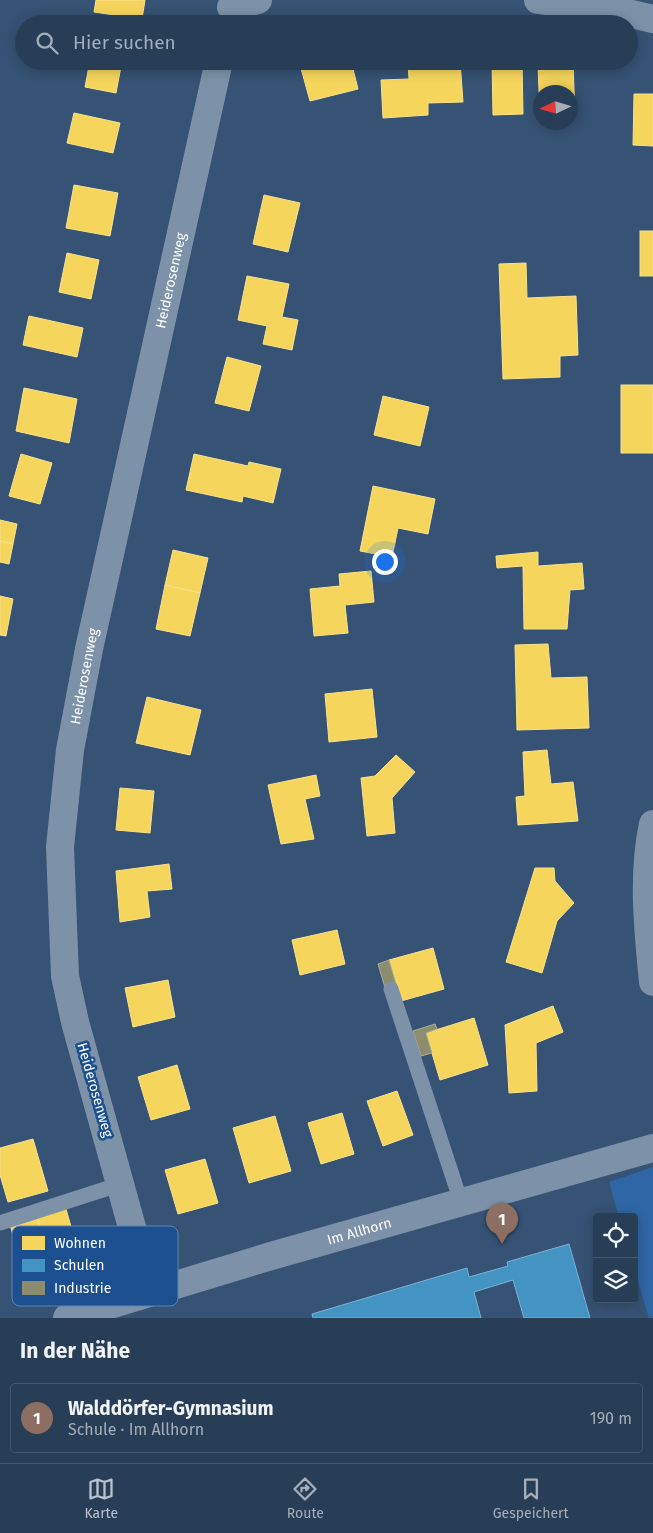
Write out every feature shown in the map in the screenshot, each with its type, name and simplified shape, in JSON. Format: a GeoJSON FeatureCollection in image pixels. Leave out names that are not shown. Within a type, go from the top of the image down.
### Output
{"type":"FeatureCollection","features":[{"type":"Feature","properties":{"kind":"street"},"geometry":{"type":"LineString","coordinates":[[230,10],[258,0]]}},
{"type":"Feature","properties":{"kind":"street"},"geometry":{"type":"LineString","coordinates":[[538,0],[636,15]]}},
{"type":"Feature","properties":{"kind":"street"},"geometry":{"type":"LineString","coordinates":[[638,15],[653,19]]}},
{"type":"Feature","properties":{"kind":"street","name":"Heiderosenweg"},"geometry":{"type":"LineString","coordinates":[[132,1226],[75,1022],[65,976],[60,847],[70,750],[89,649],[217,70]]}},
{"type":"Feature","properties":{"kind":"street"},"geometry":{"type":"LineString","coordinates":[[653,824],[650,839],[647,889],[653,982]]}},
{"type":"Feature","properties":{"kind":"street","name":"Im Allhorn"},"geometry":{"type":"LineString","coordinates":[[178,1284],[653,1148]]}},
{"type":"Feature","properties":{"kind":"street","name":"Im Allhorn"},"geometry":{"type":"LineString","coordinates":[[66,1318],[105,1306]]}},
{"type":"Feature","properties":{"kind":"lane"},"geometry":{"type":"LineString","coordinates":[[391,989],[461,1202]]}},
{"type":"Feature","properties":{"kind":"lane"},"geometry":{"type":"LineString","coordinates":[[0,1223],[121,1184]]}},
{"type":"Feature","properties":{"kind":"shaded area"},"geometry":{"type":"Polygon","coordinates":[[[653,1167],[653,1318],[649,1318],[638,1281],[638,1213],[618,1213],[609,1182],[653,1167]]]}},
{"type":"Feature","properties":{"kind":"building: Wohnen"},"geometry":{"type":"Polygon","coordinates":[[[96,0],[145,0],[143,15],[115,15],[94,12],[96,0]]]}},
{"type":"Feature","properties":{"kind":"building: Wohnen"},"geometry":{"type":"Polygon","coordinates":[[[88,70],[120,70],[116,93],[85,87],[88,70]]]}},
{"type":"Feature","properties":{"kind":"building: Wohnen"},"geometry":{"type":"Polygon","coordinates":[[[301,70],[353,70],[358,89],[310,101],[301,70]]]}},
{"type":"Feature","properties":{"kind":"building: Wohnen"},"geometry":{"type":"Polygon","coordinates":[[[408,70],[461,70],[463,102],[428,103],[428,115],[383,118],[381,80],[409,79],[408,70]]]}},
{"type":"Feature","properties":{"kind":"building: Wohnen"},"geometry":{"type":"Polygon","coordinates":[[[492,70],[522,70],[523,114],[493,115],[492,70]]]}},
{"type":"Feature","properties":{"kind":"building: Wohnen"},"geometry":{"type":"Polygon","coordinates":[[[538,70],[573,70],[574,85],[539,85],[538,70]]]}},
{"type":"Feature","properties":{"kind":"building: Wohnen"},"geometry":{"type":"Polygon","coordinates":[[[634,94],[653,94],[653,146],[633,145],[634,94]]]}},
{"type":"Feature","properties":{"kind":"building: Wohnen"},"geometry":{"type":"Polygon","coordinates":[[[74,113],[120,123],[113,153],[67,143],[74,113]]]}},
{"type":"Feature","properties":{"kind":"building: Wohnen"},"geometry":{"type":"Polygon","coordinates":[[[74,185],[118,193],[110,236],[66,228],[74,185]]]}},
{"type":"Feature","properties":{"kind":"building: Wohnen"},"geometry":{"type":"Polygon","coordinates":[[[264,195],[300,203],[288,252],[253,244],[264,195]]]}},
{"type":"Feature","properties":{"kind":"building: Wohnen"},"geometry":{"type":"Polygon","coordinates":[[[640,231],[653,231],[653,276],[640,276],[640,231]]]}},
{"type":"Feature","properties":{"kind":"building: Wohnen"},"geometry":{"type":"Polygon","coordinates":[[[67,253],[99,260],[91,299],[59,292],[67,253]]]}},
{"type":"Feature","properties":{"kind":"building: Wohnen"},"geometry":{"type":"Polygon","coordinates":[[[526,263],[527,298],[576,296],[578,355],[560,356],[560,377],[503,379],[499,264],[526,263]]]}},
{"type":"Feature","properties":{"kind":"building: Wohnen"},"geometry":{"type":"Polygon","coordinates":[[[247,276],[289,284],[282,317],[298,320],[292,350],[263,344],[267,326],[238,320],[247,276]]]}},
{"type":"Feature","properties":{"kind":"building: Wohnen"},"geometry":{"type":"Polygon","coordinates":[[[29,316],[83,328],[77,357],[23,345],[29,316]]]}},
{"type":"Feature","properties":{"kind":"building: Wohnen"},"geometry":{"type":"Polygon","coordinates":[[[227,357],[261,366],[249,411],[215,403],[227,357]]]}},
{"type":"Feature","properties":{"kind":"building: Wohnen"},"geometry":{"type":"Polygon","coordinates":[[[621,385],[653,385],[653,453],[621,453],[621,385]]]}},
{"type":"Feature","properties":{"kind":"building: Wohnen"},"geometry":{"type":"Polygon","coordinates":[[[24,388],[77,399],[69,443],[16,431],[24,388]]]}},
{"type":"Feature","properties":{"kind":"building: Wohnen"},"geometry":{"type":"Polygon","coordinates":[[[383,396],[429,407],[420,446],[374,435],[383,396]]]}},
{"type":"Feature","properties":{"kind":"building: Wohnen"},"geometry":{"type":"Polygon","coordinates":[[[21,454],[52,463],[40,504],[9,496],[21,454]]]}},
{"type":"Feature","properties":{"kind":"building: Wohnen"},"geometry":{"type":"Polygon","coordinates":[[[194,454],[248,466],[249,462],[281,469],[273,503],[243,496],[242,502],[186,490],[194,454]]]}},
{"type":"Feature","properties":{"kind":"building: Wohnen"},"geometry":{"type":"Polygon","coordinates":[[[373,486],[435,499],[428,534],[398,528],[392,557],[360,551],[373,486]]]}},
{"type":"Feature","properties":{"kind":"building: Wohnen"},"geometry":{"type":"Polygon","coordinates":[[[0,520],[17,524],[13,544],[0,541],[0,520]]]}},
{"type":"Feature","properties":{"kind":"building: Wohnen"},"geometry":{"type":"Polygon","coordinates":[[[0,541],[13,544],[9,564],[0,562],[0,541]]]}},
{"type":"Feature","properties":{"kind":"building: Wohnen"},"geometry":{"type":"Polygon","coordinates":[[[173,550],[208,558],[200,593],[165,585],[173,550]]]}},
{"type":"Feature","properties":{"kind":"building: Wohnen"},"geometry":{"type":"Polygon","coordinates":[[[538,552],[538,566],[582,563],[584,589],[570,590],[567,629],[524,629],[523,566],[497,568],[496,556],[538,552]]]}},
{"type":"Feature","properties":{"kind":"building: Wohnen"},"geometry":{"type":"Polygon","coordinates":[[[371,571],[374,602],[345,605],[348,633],[314,636],[310,589],[340,586],[339,574],[371,571]]]}},
{"type":"Feature","properties":{"kind":"building: Wohnen"},"geometry":{"type":"Polygon","coordinates":[[[165,585],[200,593],[190,636],[156,629],[165,585]]]}},
{"type":"Feature","properties":{"kind":"building: Wohnen"},"geometry":{"type":"Polygon","coordinates":[[[0,596],[13,599],[6,636],[0,635],[0,596]]]}},
{"type":"Feature","properties":{"kind":"building: Wohnen"},"geometry":{"type":"Polygon","coordinates":[[[548,644],[551,678],[587,677],[589,728],[517,730],[515,645],[548,644]]]}},
{"type":"Feature","properties":{"kind":"building: Wohnen"},"geometry":{"type":"Polygon","coordinates":[[[372,689],[377,737],[329,742],[325,694],[372,689]]]}},
{"type":"Feature","properties":{"kind":"building: Wohnen"},"geometry":{"type":"Polygon","coordinates":[[[147,697],[201,710],[190,755],[136,743],[147,697]]]}},
{"type":"Feature","properties":{"kind":"building: Wohnen"},"geometry":{"type":"Polygon","coordinates":[[[547,750],[551,784],[573,782],[578,821],[518,825],[516,797],[525,796],[523,752],[547,750]]]}},
{"type":"Feature","properties":{"kind":"building: Wohnen"},"geometry":{"type":"Polygon","coordinates":[[[396,755],[415,772],[392,798],[395,833],[367,836],[361,778],[375,776],[396,755]]]}},
{"type":"Feature","properties":{"kind":"building: Wohnen"},"geometry":{"type":"Polygon","coordinates":[[[316,775],[320,796],[305,799],[314,839],[281,844],[268,785],[316,775]]]}},
{"type":"Feature","properties":{"kind":"building: Wohnen"},"geometry":{"type":"Polygon","coordinates":[[[120,788],[154,791],[150,833],[116,830],[120,788]]]}},
{"type":"Feature","properties":{"kind":"building: Wohnen"},"geometry":{"type":"Polygon","coordinates":[[[169,864],[172,889],[147,891],[150,917],[120,922],[116,871],[169,864]]]}},
{"type":"Feature","properties":{"kind":"building: Wohnen"},"geometry":{"type":"Polygon","coordinates":[[[535,868],[554,868],[555,881],[574,903],[557,921],[542,973],[506,962],[535,868]]]}},
{"type":"Feature","properties":{"kind":"building: Wohnen"},"geometry":{"type":"Polygon","coordinates":[[[337,930],[345,964],[300,975],[292,940],[337,930]]]}},
{"type":"Feature","properties":{"kind":"building: Wohnen"},"geometry":{"type":"Polygon","coordinates":[[[433,948],[444,989],[401,1001],[389,960],[433,948]]]}},
{"type":"Feature","properties":{"kind":"building: Wohnen"},"geometry":{"type":"Polygon","coordinates":[[[168,980],[175,1017],[133,1027],[125,988],[168,980]]]}},
{"type":"Feature","properties":{"kind":"building: Wohnen"},"geometry":{"type":"Polygon","coordinates":[[[553,1006],[563,1032],[536,1043],[537,1091],[509,1093],[505,1025],[553,1006]]]}},
{"type":"Feature","properties":{"kind":"building: Wohnen"},"geometry":{"type":"Polygon","coordinates":[[[474,1018],[488,1065],[440,1080],[426,1033],[474,1018]]]}},
{"type":"Feature","properties":{"kind":"building: Wohnen"},"geometry":{"type":"Polygon","coordinates":[[[177,1065],[190,1109],[151,1120],[138,1077],[177,1065]]]}},
{"type":"Feature","properties":{"kind":"building: Wohnen"},"geometry":{"type":"Polygon","coordinates":[[[397,1091],[413,1135],[383,1146],[367,1101],[397,1091]]]}},
{"type":"Feature","properties":{"kind":"building: Wohnen"},"geometry":{"type":"Polygon","coordinates":[[[342,1113],[354,1154],[321,1164],[308,1123],[342,1113]]]}},
{"type":"Feature","properties":{"kind":"building: Wohnen"},"geometry":{"type":"Polygon","coordinates":[[[275,1116],[291,1171],[249,1183],[233,1128],[275,1116]]]}},
{"type":"Feature","properties":{"kind":"building: Wohnen"},"geometry":{"type":"Polygon","coordinates":[[[33,1139],[48,1191],[8,1202],[0,1175],[0,1148],[33,1139]]]}},
{"type":"Feature","properties":{"kind":"building: Wohnen"},"geometry":{"type":"Polygon","coordinates":[[[205,1159],[218,1203],[178,1214],[165,1170],[205,1159]]]}},
{"type":"Feature","properties":{"kind":"building: Wohnen"},"geometry":{"type":"Polygon","coordinates":[[[66,1209],[71,1226],[40,1226],[37,1217],[66,1209]]]}},
{"type":"Feature","properties":{"kind":"building: Wohnen"},"geometry":{"type":"Polygon","coordinates":[[[37,1217],[40,1226],[12,1226],[12,1232],[10,1225],[37,1217]]]}},
{"type":"Feature","properties":{"kind":"building: Schulen"},"geometry":{"type":"Polygon","coordinates":[[[569,1244],[590,1318],[524,1318],[513,1280],[474,1292],[481,1318],[313,1318],[312,1314],[467,1268],[469,1277],[508,1266],[507,1262],[569,1244]]]}},
{"type":"Feature","properties":{"kind":"building: Industrie"},"geometry":{"type":"Polygon","coordinates":[[[389,960],[397,987],[386,991],[378,964],[389,960]]]}},
{"type":"Feature","properties":{"kind":"building: Industrie"},"geometry":{"type":"Polygon","coordinates":[[[435,1024],[437,1029],[426,1033],[432,1053],[421,1056],[413,1031],[435,1024]]]}},
{"type":"Feature","properties":{"kind":"place","name":"Walddörfer-Gymnasium"},"geometry":{"type":"Point","coordinates":[502,1244]}}]}
